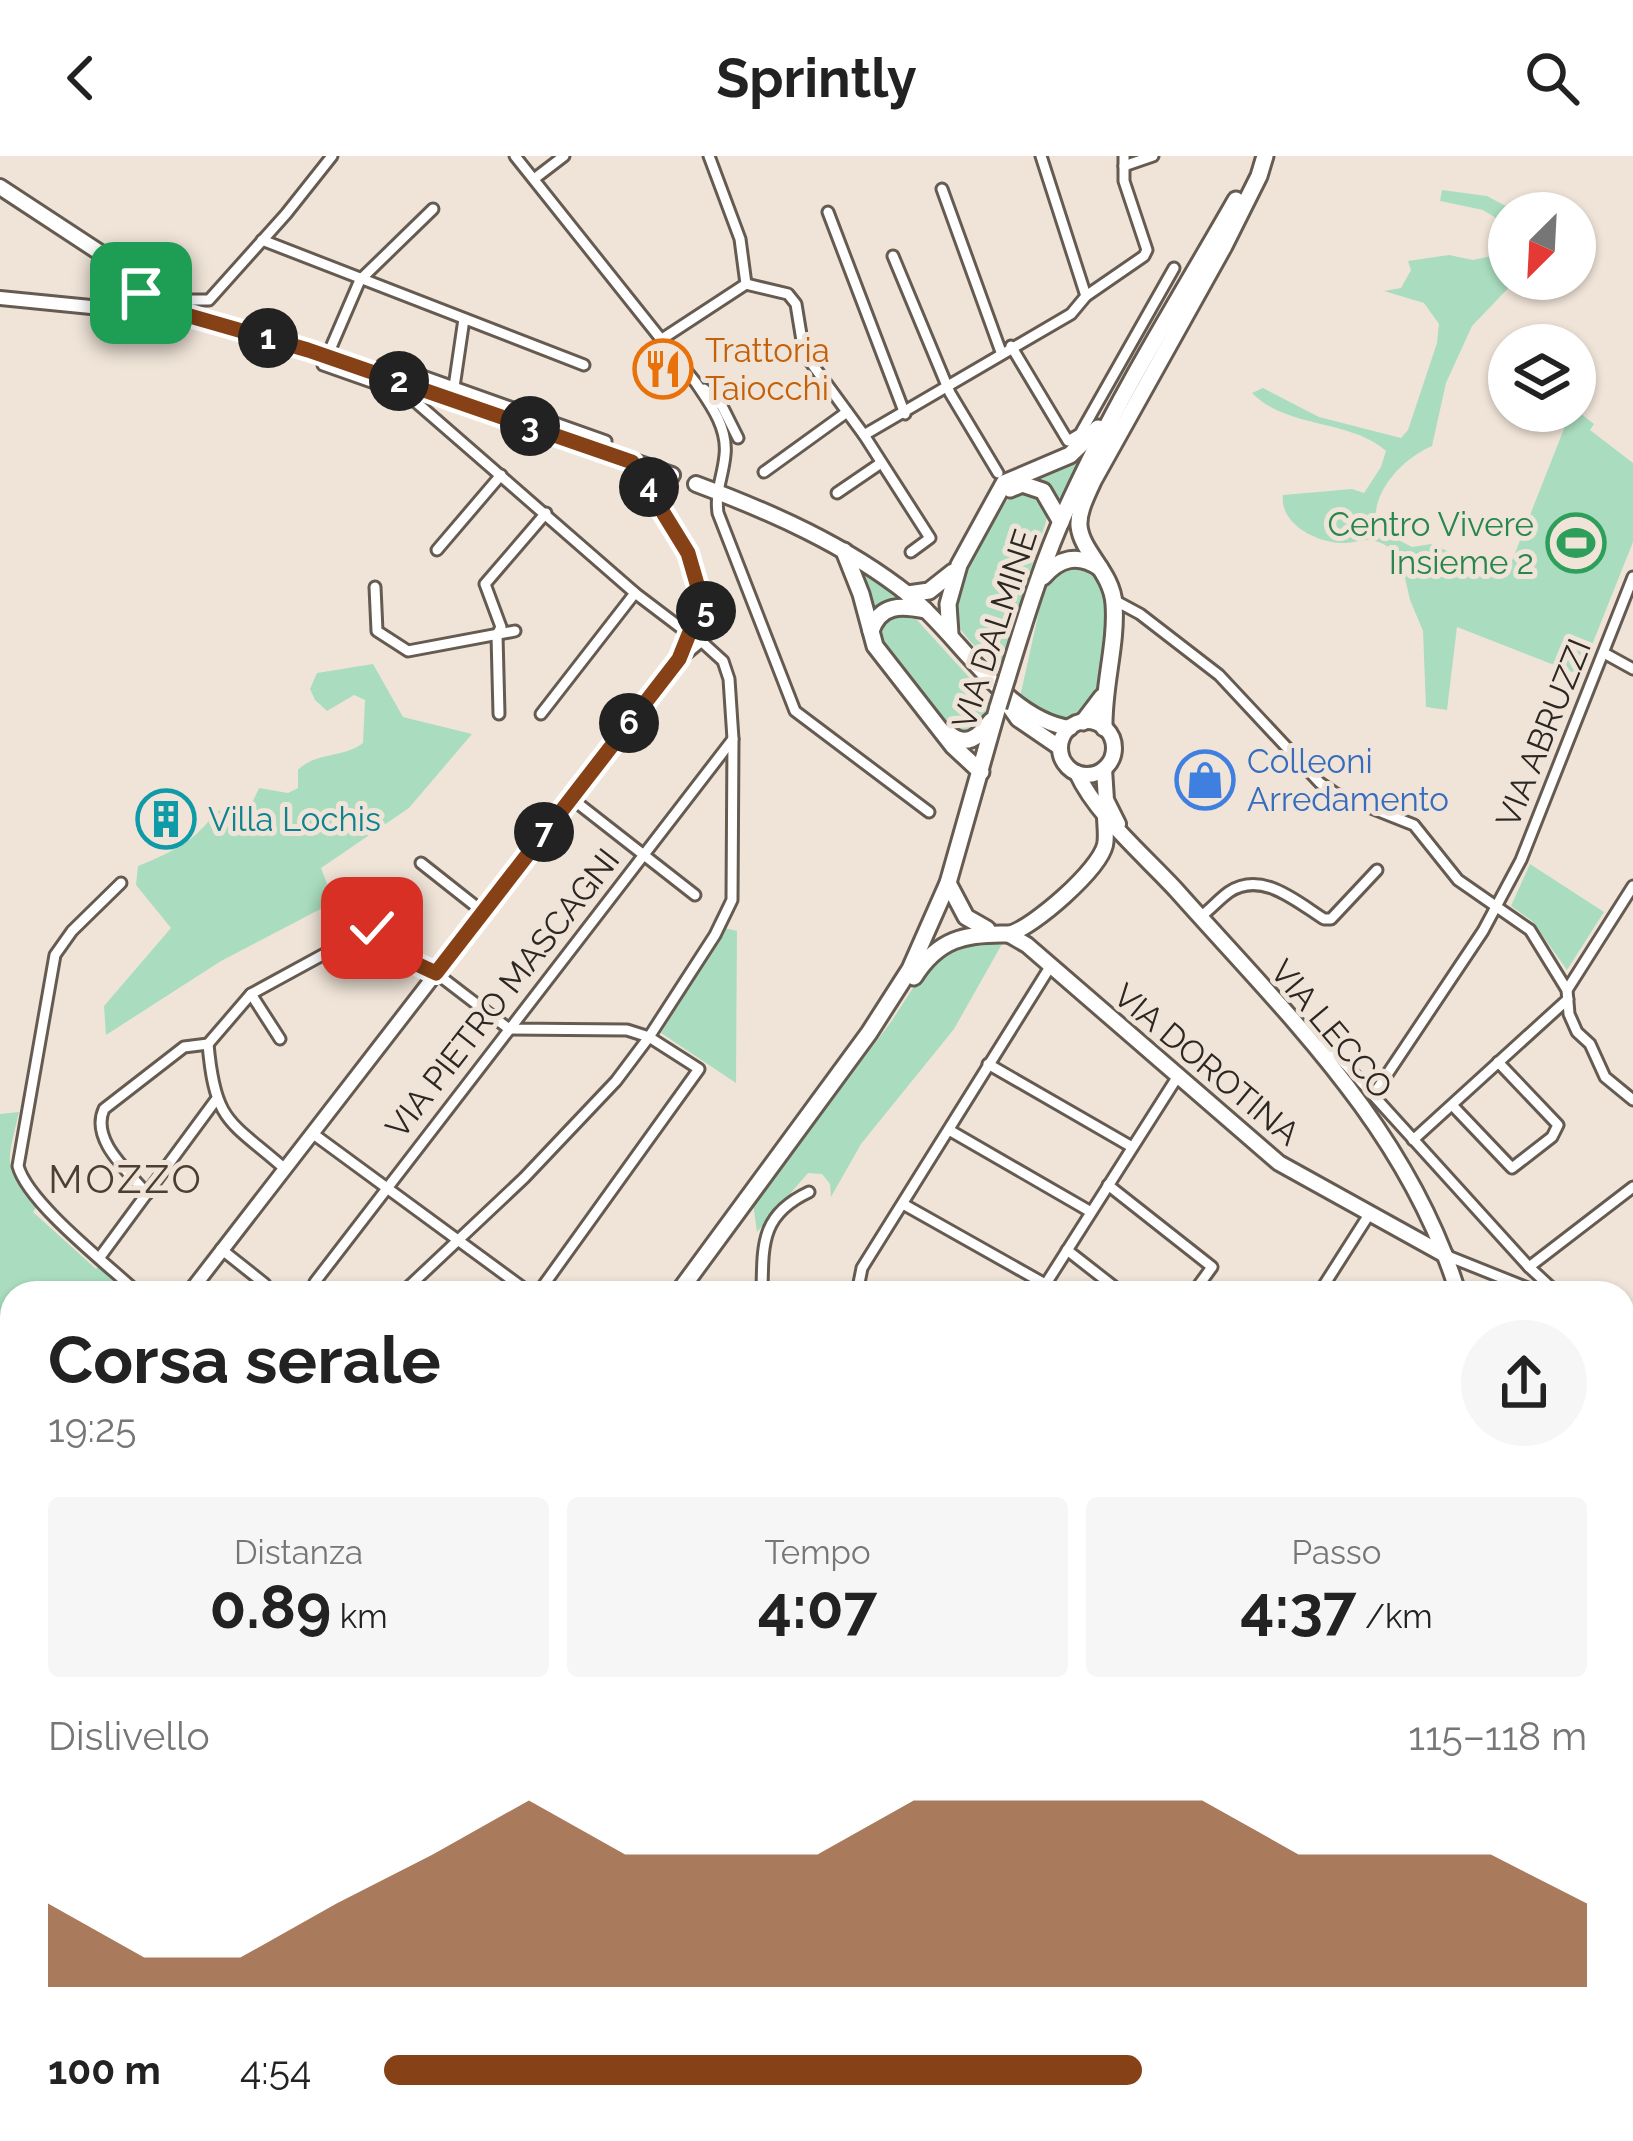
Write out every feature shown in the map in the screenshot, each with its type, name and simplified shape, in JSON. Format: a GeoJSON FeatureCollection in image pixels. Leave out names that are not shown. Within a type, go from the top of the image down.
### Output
{"type":"FeatureCollection","features":[{"type":"Feature","properties":{"kind":"highway","name":"VIA DALMINE"},"geometry":{"type":"LineString","coordinates":[[802,1126],[910,969],[948,884],[1006,678],[1061,521],[1132,382],[1263,156]]}},
{"type":"Feature","properties":{"kind":"highway"},"geometry":{"type":"LineString","coordinates":[[1104,728],[1102,697],[1114,600],[1105,572],[1081,534],[1081,513],[1093,481],[1224,246],[1259,176],[1263,156]]}},
{"type":"Feature","properties":{"kind":"highway"},"geometry":{"type":"LineString","coordinates":[[950,634],[947,604],[959,566],[1009,479],[1079,448],[1132,382]]}},
{"type":"Feature","properties":{"kind":"highway"},"geometry":{"type":"LineString","coordinates":[[994,502],[1015,486],[1030,485],[1049,497],[1061,521]]}},
{"type":"Feature","properties":{"kind":"highway"},"geometry":{"type":"LineString","coordinates":[[1034,589],[1064,560],[1081,534]]}},
{"type":"Feature","properties":{"kind":"highway"},"geometry":{"type":"LineString","coordinates":[[844,551],[862,594],[875,646],[981,772]]}},
{"type":"Feature","properties":{"kind":"highway"},"geometry":{"type":"LineString","coordinates":[[1064,560],[1085,560],[1105,572]]}},
{"type":"Feature","properties":{"kind":"highway"},"geometry":{"type":"LineString","coordinates":[[908,594],[939,586],[959,566]]}},
{"type":"Feature","properties":{"kind":"highway"},"geometry":{"type":"LineString","coordinates":[[870,634],[875,619],[890,608],[925,610]]}},
{"type":"Feature","properties":{"kind":"highway"},"geometry":{"type":"LineString","coordinates":[[1076,725],[1102,697]]}},
{"type":"Feature","properties":{"kind":"highway"},"geometry":{"type":"LineString","coordinates":[[933,720],[953,737],[970,741],[997,711]]}},
{"type":"Feature","properties":{"kind":"highway"},"geometry":{"type":"LineString","coordinates":[[948,884],[966,917],[986,929],[1008,934]]}},
{"type":"Feature","properties":{"kind":"highway"},"geometry":{"type":"LineString","coordinates":[[687,1281],[882,1028],[927,958],[955,938],[1008,934]]}},
{"type":"Feature","properties":{"kind":"main road"},"geometry":{"type":"LineString","coordinates":[[0,187],[122,270],[155,306],[306,350],[670,475]]}},
{"type":"Feature","properties":{"kind":"main road"},"geometry":{"type":"LineString","coordinates":[[50,222],[96,262],[102,284],[118,310],[306,350]]}},
{"type":"Feature","properties":{"kind":"main road"},"geometry":{"type":"LineString","coordinates":[[102,284],[122,270]]}},
{"type":"Feature","properties":{"kind":"main road"},"geometry":{"type":"LineString","coordinates":[[118,310],[136,304],[140,290]]}},
{"type":"Feature","properties":{"kind":"main road"},"geometry":{"type":"LineString","coordinates":[[696,484],[844,551],[908,594],[1023,709],[1047,724],[1104,728],[1114,749],[1104,770],[1088,775],[1064,763],[1059,747],[1018,719],[981,668]]}},
{"type":"Feature","properties":{"kind":"main road"},"geometry":{"type":"LineString","coordinates":[[1059,747],[1076,725]]}},
{"type":"Feature","properties":{"kind":"main road","name":"VIA LECCO"},"geometry":{"type":"LineString","coordinates":[[1104,770],[1106,800],[1120,828]]}},
{"type":"Feature","properties":{"kind":"main road","name":"VIA LECCO"},"geometry":{"type":"LineString","coordinates":[[1077,773],[1105,816],[1311,1041],[1370,1113],[1402,1161],[1454,1281]]}},
{"type":"Feature","properties":{"kind":"main road"},"geometry":{"type":"LineString","coordinates":[[1008,934],[1042,916],[1098,859],[1105,846],[1105,816]]}},
{"type":"Feature","properties":{"kind":"main road","name":"VIA DOROTINA"},"geometry":{"type":"LineString","coordinates":[[1008,934],[1280,1163],[1445,1255]]}},
{"type":"Feature","properties":{"kind":"street"},"geometry":{"type":"LineString","coordinates":[[140,290],[163,290],[196,303],[212,298],[332,156]]}},
{"type":"Feature","properties":{"kind":"street"},"geometry":{"type":"LineString","coordinates":[[515,156],[662,339],[719,419],[725,452],[715,491],[718,513],[795,710],[929,812]]}},
{"type":"Feature","properties":{"kind":"street"},"geometry":{"type":"LineString","coordinates":[[534,179],[564,156]]}},
{"type":"Feature","properties":{"kind":"street"},"geometry":{"type":"LineString","coordinates":[[709,156],[740,239],[746,284]]}},
{"type":"Feature","properties":{"kind":"street"},"geometry":{"type":"LineString","coordinates":[[1041,156],[1087,296]]}},
{"type":"Feature","properties":{"kind":"street"},"geometry":{"type":"LineString","coordinates":[[864,435],[1071,314],[1087,296],[1147,253],[1124,181],[1124,161],[1153,156]]}},
{"type":"Feature","properties":{"kind":"street"},"geometry":{"type":"LineString","coordinates":[[942,189],[1006,349],[1068,441],[1080,434],[1174,268]]}},
{"type":"Feature","properties":{"kind":"street"},"geometry":{"type":"LineString","coordinates":[[332,346],[360,280],[434,209]]}},
{"type":"Feature","properties":{"kind":"street"},"geometry":{"type":"LineString","coordinates":[[828,212],[905,414]]}},
{"type":"Feature","properties":{"kind":"street"},"geometry":{"type":"LineString","coordinates":[[262,240],[584,365]]}},
{"type":"Feature","properties":{"kind":"street"},"geometry":{"type":"LineString","coordinates":[[893,256],[946,386],[998,473]]}},
{"type":"Feature","properties":{"kind":"street"},"geometry":{"type":"LineString","coordinates":[[80,304],[102,284]]}},
{"type":"Feature","properties":{"kind":"street"},"geometry":{"type":"LineString","coordinates":[[662,339],[746,284],[788,294],[796,304],[804,353],[930,538],[911,552]]}},
{"type":"Feature","properties":{"kind":"street"},"geometry":{"type":"LineString","coordinates":[[0,298],[118,310]]}},
{"type":"Feature","properties":{"kind":"street"},"geometry":{"type":"LineString","coordinates":[[212,298],[211,313],[226,326]]}},
{"type":"Feature","properties":{"kind":"street"},"geometry":{"type":"LineString","coordinates":[[454,387],[464,319]]}},
{"type":"Feature","properties":{"kind":"street"},"geometry":{"type":"LineString","coordinates":[[375,373],[388,364],[606,441]]}},
{"type":"Feature","properties":{"kind":"street"},"geometry":{"type":"LineString","coordinates":[[323,365],[417,403],[635,593],[723,662],[727,672],[733,739],[732,900],[649,1036],[572,1130],[415,1281]]}},
{"type":"Feature","properties":{"kind":"street"},"geometry":{"type":"LineString","coordinates":[[696,383],[722,406],[737,438]]}},
{"type":"Feature","properties":{"kind":"street"},"geometry":{"type":"LineString","coordinates":[[764,472],[847,412]]}},
{"type":"Feature","properties":{"kind":"street"},"geometry":{"type":"LineString","coordinates":[[198,1281],[695,638],[706,615],[688,553],[632,462]]}},
{"type":"Feature","properties":{"kind":"street"},"geometry":{"type":"LineString","coordinates":[[837,493],[881,463]]}},
{"type":"Feature","properties":{"kind":"street"},"geometry":{"type":"LineString","coordinates":[[437,550],[502,475]]}},
{"type":"Feature","properties":{"kind":"street"},"geometry":{"type":"LineString","coordinates":[[659,501],[658,487],[670,475]]}},
{"type":"Feature","properties":{"kind":"street"},"geometry":{"type":"LineString","coordinates":[[499,714],[497,635],[501,627],[485,584],[546,513]]}},
{"type":"Feature","properties":{"kind":"street","name":"VIA ABRUZZI"},"geometry":{"type":"LineString","coordinates":[[1374,1094],[1497,905],[1521,860],[1633,577]]}},
{"type":"Feature","properties":{"kind":"street"},"geometry":{"type":"LineString","coordinates":[[375,587],[377,632],[408,651],[514,632]]}},
{"type":"Feature","properties":{"kind":"street"},"geometry":{"type":"LineString","coordinates":[[541,714],[635,593]]}},
{"type":"Feature","properties":{"kind":"street"},"geometry":{"type":"LineString","coordinates":[[1114,600],[1207,665],[1320,783],[1414,826],[1458,880],[1530,930],[1567,994],[1573,1025],[1590,1044],[1605,1077],[1633,1100]]}},
{"type":"Feature","properties":{"kind":"street"},"geometry":{"type":"LineString","coordinates":[[1604,653],[1633,669]]}},
{"type":"Feature","properties":{"kind":"street","name":"VIA PIETRO MASCAGNI"},"geometry":{"type":"LineString","coordinates":[[316,1281],[733,739]]}},
{"type":"Feature","properties":{"kind":"street"},"geometry":{"type":"LineString","coordinates":[[571,798],[695,895]]}},
{"type":"Feature","properties":{"kind":"street"},"geometry":{"type":"LineString","coordinates":[[422,863],[483,911]]}},
{"type":"Feature","properties":{"kind":"street"},"geometry":{"type":"LineString","coordinates":[[1200,917],[1231,891],[1256,885],[1270,886],[1324,920],[1331,919],[1377,870]]}},
{"type":"Feature","properties":{"kind":"street"},"geometry":{"type":"LineString","coordinates":[[122,883],[72,931],[55,955],[17,1166],[34,1196],[125,1281]]}},
{"type":"Feature","properties":{"kind":"street"},"geometry":{"type":"LineString","coordinates":[[1413,1140],[1567,994],[1633,886]]}},
{"type":"Feature","properties":{"kind":"street"},"geometry":{"type":"LineString","coordinates":[[354,904],[395,954],[436,973],[509,1029],[627,1030],[649,1036],[699,1070],[543,1281]]}},
{"type":"Feature","properties":{"kind":"street"},"geometry":{"type":"LineString","coordinates":[[147,1193],[110,1148],[99,1122],[104,1109],[184,1047],[208,1044],[251,994],[372,928]]}},
{"type":"Feature","properties":{"kind":"street"},"geometry":{"type":"LineString","coordinates":[[858,1281],[1050,967]]}},
{"type":"Feature","properties":{"kind":"street"},"geometry":{"type":"LineString","coordinates":[[251,994],[280,1039]]}},
{"type":"Feature","properties":{"kind":"street"},"geometry":{"type":"LineString","coordinates":[[1311,1041],[1335,1053],[1374,1094],[1536,1281]]}},
{"type":"Feature","properties":{"kind":"street"},"geometry":{"type":"LineString","coordinates":[[208,1044],[215,1100],[235,1129],[285,1168]]}},
{"type":"Feature","properties":{"kind":"street"},"geometry":{"type":"LineString","coordinates":[[1453,1106],[1512,1168],[1552,1137],[1558,1125],[1498,1062]]}},
{"type":"Feature","properties":{"kind":"street"},"geometry":{"type":"LineString","coordinates":[[988,1064],[1132,1147]]}},
{"type":"Feature","properties":{"kind":"street"},"geometry":{"type":"LineString","coordinates":[[1047,1281],[1178,1076]]}},
{"type":"Feature","properties":{"kind":"street"},"geometry":{"type":"LineString","coordinates":[[100,1257],[215,1100]]}},
{"type":"Feature","properties":{"kind":"street"},"geometry":{"type":"LineString","coordinates":[[949,1130],[1091,1212]]}},
{"type":"Feature","properties":{"kind":"street"},"geometry":{"type":"LineString","coordinates":[[312,1133],[518,1281]]}},
{"type":"Feature","properties":{"kind":"street"},"geometry":{"type":"LineString","coordinates":[[1108,1185],[1212,1268],[1202,1281]]}},
{"type":"Feature","properties":{"kind":"street"},"geometry":{"type":"LineString","coordinates":[[1529,1268],[1633,1187]]}},
{"type":"Feature","properties":{"kind":"street"},"geometry":{"type":"LineString","coordinates":[[762,1281],[763,1234],[790,1201],[809,1192]]}},
{"type":"Feature","properties":{"kind":"street"},"geometry":{"type":"LineString","coordinates":[[903,1204],[1031,1281]]}},
{"type":"Feature","properties":{"kind":"street"},"geometry":{"type":"LineString","coordinates":[[1327,1281],[1370,1213]]}},
{"type":"Feature","properties":{"kind":"street"},"geometry":{"type":"LineString","coordinates":[[221,1249],[261,1281]]}},
{"type":"Feature","properties":{"kind":"street"},"geometry":{"type":"LineString","coordinates":[[1066,1250],[1106,1281]]}},
{"type":"Feature","properties":{"kind":"street"},"geometry":{"type":"LineString","coordinates":[[1445,1255],[1510,1281]]}},
{"type":"Feature","properties":{"kind":"street"},"geometry":{"type":"LineString","coordinates":[[1529,1268],[1544,1281]]}},
{"type":"Feature","properties":{"kind":"green space"},"geometry":{"type":"Polygon","coordinates":[[[1442,190],[1487,196],[1488,213],[1483,210],[1440,201],[1442,190]]]}},
{"type":"Feature","properties":{"kind":"green space"},"geometry":{"type":"Polygon","coordinates":[[[1449,255],[1473,260],[1488,257],[1488,300],[1497,300],[1472,326],[1446,383],[1432,446],[1399,468],[1383,491],[1377,529],[1412,547],[1431,544],[1506,576],[1563,432],[1593,432],[1633,463],[1633,542],[1580,675],[1457,627],[1447,710],[1426,707],[1423,631],[1400,556],[1375,541],[1334,542],[1312,536],[1294,523],[1283,505],[1283,495],[1352,489],[1364,493],[1386,451],[1355,434],[1283,413],[1252,393],[1263,388],[1319,417],[1401,438],[1408,430],[1437,343],[1439,324],[1424,303],[1384,291],[1401,288],[1411,270],[1408,261],[1449,255]]]}},
{"type":"Feature","properties":{"kind":"green space"},"geometry":{"type":"Polygon","coordinates":[[[1087,448],[1060,511],[1054,499],[1004,487],[1087,448]]]}},
{"type":"Feature","properties":{"kind":"green space"},"geometry":{"type":"Polygon","coordinates":[[[1022,489],[1046,503],[1047,518],[1000,669],[963,633],[954,605],[964,568],[985,528],[1022,489]]]}},
{"type":"Feature","properties":{"kind":"green space"},"geometry":{"type":"Polygon","coordinates":[[[850,558],[917,604],[872,618],[850,558]]]}},
{"type":"Feature","properties":{"kind":"green space"},"geometry":{"type":"Polygon","coordinates":[[[1060,565],[1084,568],[1098,579],[1108,616],[1094,704],[1066,719],[1038,711],[1020,697],[1043,593],[1060,565]]]}},
{"type":"Feature","properties":{"kind":"green space"},"geometry":{"type":"Polygon","coordinates":[[[906,613],[989,699],[980,722],[967,730],[952,726],[936,713],[880,643],[878,629],[886,617],[906,613]]]}},
{"type":"Feature","properties":{"kind":"green space"},"geometry":{"type":"Polygon","coordinates":[[[373,664],[403,717],[472,734],[409,808],[321,868],[334,902],[221,961],[106,1035],[104,1006],[171,928],[136,885],[138,866],[191,838],[216,811],[249,810],[259,788],[288,793],[298,788],[298,770],[305,764],[363,743],[365,700],[354,695],[327,711],[310,689],[317,673],[373,664]]]}},
{"type":"Feature","properties":{"kind":"green space"},"geometry":{"type":"Polygon","coordinates":[[[1530,864],[1604,912],[1567,970],[1532,921],[1511,906],[1530,864]]]}},
{"type":"Feature","properties":{"kind":"green space"},"geometry":{"type":"Polygon","coordinates":[[[724,928],[737,931],[736,1083],[661,1033],[724,928]]]}},
{"type":"Feature","properties":{"kind":"green space"},"geometry":{"type":"Polygon","coordinates":[[[1006,937],[954,1029],[861,1144],[831,1197],[830,1184],[822,1174],[808,1173],[757,1232],[753,1203],[891,1022],[929,963],[958,943],[1006,937]]]}},
{"type":"Feature","properties":{"kind":"green space"},"geometry":{"type":"Polygon","coordinates":[[[19,1112],[10,1163],[17,1181],[38,1204],[33,1212],[96,1269],[101,1264],[119,1281],[0,1281],[0,1114],[19,1112]]]}},
{"type":"Feature","properties":{"kind":"place","name":"Trattoria Taiocchi"},"geometry":{"type":"Point","coordinates":[663,369]}},
{"type":"Feature","properties":{"kind":"place","name":"Centro Vivere Insieme 2"},"geometry":{"type":"Point","coordinates":[1576,543]}},
{"type":"Feature","properties":{"kind":"place","name":"Colleoni Arredamento"},"geometry":{"type":"Point","coordinates":[1205,780]}},
{"type":"Feature","properties":{"kind":"place","name":"Villa Lochis"},"geometry":{"type":"Point","coordinates":[166,819]}},
{"type":"Feature","properties":{"kind":"district","name":"MOZZO"},"geometry":{"type":"Point","coordinates":[126,1179]}},
{"type":"Feature","properties":{"kind":"route"},"geometry":{"type":"LineString","coordinates":[[141,293],[155,306],[308,350],[632,462],[688,553],[706,615],[689,634],[679,659],[436,973],[395,954],[372,928]]}}]}
